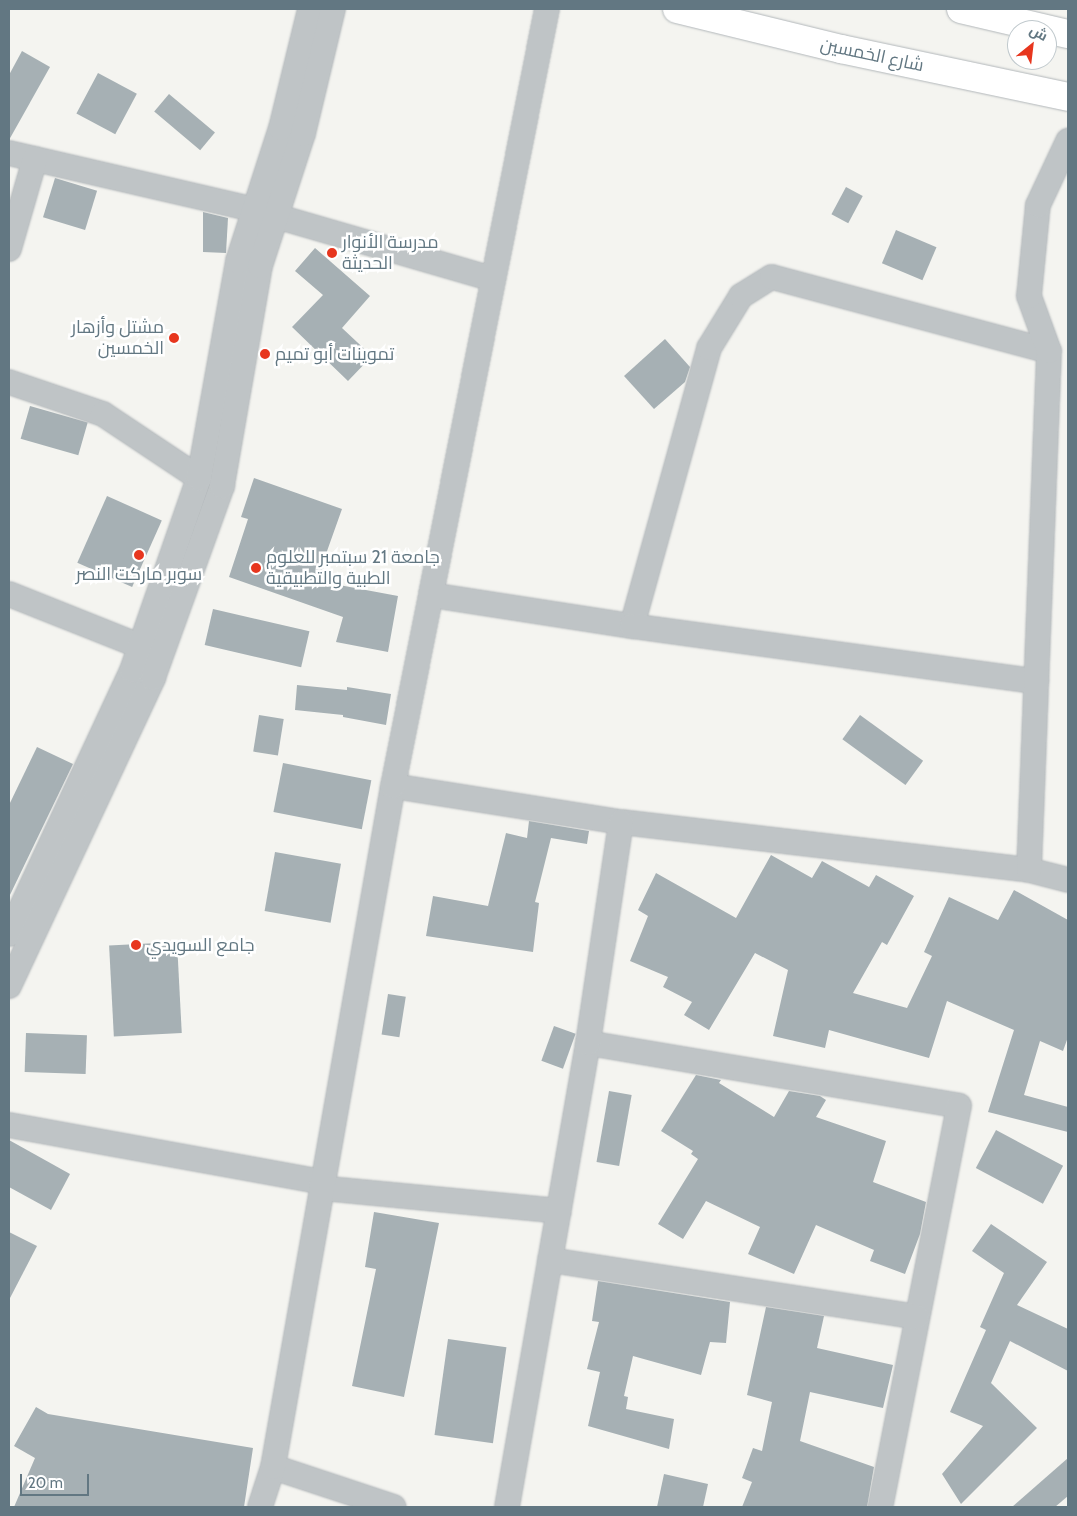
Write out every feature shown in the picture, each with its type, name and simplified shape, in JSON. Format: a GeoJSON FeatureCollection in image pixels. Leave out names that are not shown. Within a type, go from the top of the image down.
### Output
{"type":"FeatureCollection","features":[{"type":"Feature","properties":{"kind":"main road","name":"شارع الخمسين"},"geometry":{"type":"LineString","coordinates":[[678,9],[840,49],[1068,97]]}},
{"type":"Feature","properties":{"kind":"main road"},"geometry":{"type":"LineString","coordinates":[[961,9],[1068,34]]}},
{"type":"Feature","properties":{"kind":"street"},"geometry":{"type":"LineString","coordinates":[[9,986],[153,678],[222,486],[260,266],[265,214],[281,128],[310,9]]}},
{"type":"Feature","properties":{"kind":"street"},"geometry":{"type":"LineString","coordinates":[[9,934],[140,646],[199,478],[238,261],[265,214],[303,134],[332,9]]}},
{"type":"Feature","properties":{"kind":"street"},"geometry":{"type":"LineString","coordinates":[[260,1507],[273,1468],[393,786],[547,9]]}},
{"type":"Feature","properties":{"kind":"street"},"geometry":{"type":"LineString","coordinates":[[1029,870],[1049,351],[1029,296],[1038,205],[1068,141]]}},
{"type":"Feature","properties":{"kind":"street"},"geometry":{"type":"LineString","coordinates":[[9,153],[265,214],[494,278]]}},
{"type":"Feature","properties":{"kind":"street"},"geometry":{"type":"LineString","coordinates":[[9,248],[35,159]]}},
{"type":"Feature","properties":{"kind":"street"},"geometry":{"type":"LineString","coordinates":[[632,626],[709,348],[740,296],[772,277],[1049,351]]}},
{"type":"Feature","properties":{"kind":"street"},"geometry":{"type":"LineString","coordinates":[[9,382],[103,414],[199,478]]}},
{"type":"Feature","properties":{"kind":"street"},"geometry":{"type":"LineString","coordinates":[[9,594],[140,646]]}},
{"type":"Feature","properties":{"kind":"street"},"geometry":{"type":"LineString","coordinates":[[431,595],[632,626],[1036,681]]}},
{"type":"Feature","properties":{"kind":"street"},"geometry":{"type":"LineString","coordinates":[[393,786],[620,822],[1029,870],[1068,880]]}},
{"type":"Feature","properties":{"kind":"street"},"geometry":{"type":"LineString","coordinates":[[507,1507],[588,1043],[620,822]]}},
{"type":"Feature","properties":{"kind":"street"},"geometry":{"type":"LineString","coordinates":[[588,1043],[959,1106],[880,1507]]}},
{"type":"Feature","properties":{"kind":"street"},"geometry":{"type":"LineString","coordinates":[[9,1125],[322,1185],[559,1211]]}},
{"type":"Feature","properties":{"kind":"street"},"geometry":{"type":"LineString","coordinates":[[550,1260],[918,1317]]}},
{"type":"Feature","properties":{"kind":"street"},"geometry":{"type":"LineString","coordinates":[[273,1468],[394,1507]]}},
{"type":"Feature","properties":{"kind":"building"},"geometry":{"type":"Polygon","coordinates":[[[22,51],[50,67],[9,140],[9,75],[22,51]]]}},
{"type":"Feature","properties":{"kind":"building"},"geometry":{"type":"Polygon","coordinates":[[[98,73],[137,94],[115,134],[76,114],[98,73]]]}},
{"type":"Feature","properties":{"kind":"building"},"geometry":{"type":"Polygon","coordinates":[[[169,94],[215,133],[200,150],[154,112],[169,94]]]}},
{"type":"Feature","properties":{"kind":"building"},"geometry":{"type":"Polygon","coordinates":[[[55,178],[97,191],[85,230],[43,217],[55,178]]]}},
{"type":"Feature","properties":{"kind":"building"},"geometry":{"type":"Polygon","coordinates":[[[846,187],[863,196],[848,223],[831,214],[846,187]]]}},
{"type":"Feature","properties":{"kind":"building"},"geometry":{"type":"Polygon","coordinates":[[[203,212],[228,218],[226,253],[203,252],[203,212]]]}},
{"type":"Feature","properties":{"kind":"building"},"geometry":{"type":"Polygon","coordinates":[[[896,230],[937,247],[922,280],[882,263],[896,230]]]}},
{"type":"Feature","properties":{"kind":"building"},"geometry":{"type":"Polygon","coordinates":[[[315,248],[370,296],[342,328],[372,356],[348,381],[292,327],[323,295],[295,271],[315,248]]]}},
{"type":"Feature","properties":{"kind":"building"},"geometry":{"type":"Polygon","coordinates":[[[665,339],[690,367],[685,382],[654,409],[624,376],[665,339]]]}},
{"type":"Feature","properties":{"kind":"building"},"geometry":{"type":"Polygon","coordinates":[[[30,406],[88,423],[78,455],[21,439],[30,406]]]}},
{"type":"Feature","properties":{"kind":"building"},"geometry":{"type":"Polygon","coordinates":[[[254,478],[342,509],[321,568],[327,570],[323,582],[398,596],[388,652],[336,642],[343,617],[229,577],[248,519],[241,517],[254,478]]]}},
{"type":"Feature","properties":{"kind":"building"},"geometry":{"type":"Polygon","coordinates":[[[107,496],[162,520],[132,587],[77,563],[107,496]]]}},
{"type":"Feature","properties":{"kind":"building"},"geometry":{"type":"Polygon","coordinates":[[[213,609],[309,631],[301,667],[205,645],[213,609]]]}},
{"type":"Feature","properties":{"kind":"building"},"geometry":{"type":"Polygon","coordinates":[[[297,685],[347,690],[347,687],[391,694],[386,725],[343,717],[343,715],[295,710],[297,685]]]}},
{"type":"Feature","properties":{"kind":"building"},"geometry":{"type":"Polygon","coordinates":[[[259,715],[284,719],[278,755],[253,752],[259,715]]]}},
{"type":"Feature","properties":{"kind":"building"},"geometry":{"type":"Polygon","coordinates":[[[860,715],[923,761],[905,785],[842,739],[860,715]]]}},
{"type":"Feature","properties":{"kind":"building"},"geometry":{"type":"Polygon","coordinates":[[[37,747],[73,764],[9,897],[9,805],[37,747]]]}},
{"type":"Feature","properties":{"kind":"building"},"geometry":{"type":"Polygon","coordinates":[[[283,763],[371,780],[362,829],[273,812],[283,763]]]}},
{"type":"Feature","properties":{"kind":"building"},"geometry":{"type":"Polygon","coordinates":[[[529,821],[589,831],[587,844],[551,838],[535,902],[539,903],[533,952],[426,936],[433,896],[488,906],[506,833],[527,838],[529,821]]]}},
{"type":"Feature","properties":{"kind":"building"},"geometry":{"type":"Polygon","coordinates":[[[275,852],[341,864],[331,923],[265,911],[275,852]]]}},
{"type":"Feature","properties":{"kind":"building"},"geometry":{"type":"Polygon","coordinates":[[[771,855],[812,878],[822,861],[869,887],[876,875],[914,896],[887,945],[882,942],[853,993],[907,1008],[932,956],[924,952],[949,897],[998,920],[1014,890],[1068,920],[1068,1037],[1063,1051],[1040,1041],[1024,1095],[1068,1107],[1068,1132],[988,1112],[1014,1030],[947,1001],[929,1058],[829,1030],[825,1048],[773,1036],[788,970],[755,953],[709,1030],[684,1015],[692,1002],[663,987],[668,977],[630,961],[648,916],[638,910],[656,873],[736,918],[771,855]]]}},
{"type":"Feature","properties":{"kind":"building"},"geometry":{"type":"Polygon","coordinates":[[[177,942],[182,1033],[114,1036],[109,946],[177,942]]]}},
{"type":"Feature","properties":{"kind":"building"},"geometry":{"type":"Polygon","coordinates":[[[388,994],[406,997],[399,1037],[382,1034],[388,994]]]}},
{"type":"Feature","properties":{"kind":"building"},"geometry":{"type":"Polygon","coordinates":[[[554,1026],[576,1034],[563,1069],[541,1061],[554,1026]]]}},
{"type":"Feature","properties":{"kind":"building"},"geometry":{"type":"Polygon","coordinates":[[[26,1033],[87,1035],[86,1074],[25,1072],[26,1033]]]}},
{"type":"Feature","properties":{"kind":"building"},"geometry":{"type":"Polygon","coordinates":[[[696,1075],[721,1080],[719,1083],[774,1117],[789,1091],[820,1096],[826,1100],[816,1117],[886,1141],[873,1182],[926,1202],[920,1234],[905,1274],[870,1261],[874,1250],[816,1225],[794,1274],[748,1254],[760,1227],[706,1201],[683,1239],[658,1224],[698,1159],[691,1154],[693,1151],[661,1131],[696,1075]]]}},
{"type":"Feature","properties":{"kind":"building"},"geometry":{"type":"Polygon","coordinates":[[[609,1091],[632,1095],[619,1166],[596,1162],[609,1091]]]}},
{"type":"Feature","properties":{"kind":"building"},"geometry":{"type":"Polygon","coordinates":[[[996,1130],[1063,1166],[1043,1204],[976,1168],[996,1130]]]}},
{"type":"Feature","properties":{"kind":"building"},"geometry":{"type":"Polygon","coordinates":[[[9,1140],[70,1174],[51,1210],[9,1187],[9,1140]]]}},
{"type":"Feature","properties":{"kind":"building"},"geometry":{"type":"Polygon","coordinates":[[[374,1212],[439,1223],[404,1397],[352,1386],[376,1269],[365,1267],[374,1212]]]}},
{"type":"Feature","properties":{"kind":"building"},"geometry":{"type":"Polygon","coordinates":[[[991,1224],[1047,1262],[1017,1305],[1068,1329],[1068,1371],[1010,1341],[991,1383],[1037,1428],[961,1504],[942,1474],[983,1426],[950,1412],[986,1330],[980,1327],[1004,1273],[972,1251],[991,1224]]]}},
{"type":"Feature","properties":{"kind":"building"},"geometry":{"type":"Polygon","coordinates":[[[9,1232],[37,1246],[9,1300],[9,1232]]]}},
{"type":"Feature","properties":{"kind":"building"},"geometry":{"type":"Polygon","coordinates":[[[598,1281],[730,1302],[726,1343],[710,1342],[701,1375],[633,1356],[624,1396],[628,1397],[626,1409],[674,1419],[669,1449],[588,1426],[600,1372],[587,1369],[599,1322],[592,1321],[598,1281]]]}},
{"type":"Feature","properties":{"kind":"building"},"geometry":{"type":"Polygon","coordinates":[[[766,1307],[824,1316],[817,1348],[893,1365],[883,1408],[810,1392],[800,1441],[874,1467],[867,1507],[742,1507],[752,1482],[742,1478],[753,1448],[762,1451],[772,1402],[747,1395],[766,1307]]]}},
{"type":"Feature","properties":{"kind":"building"},"geometry":{"type":"Polygon","coordinates":[[[448,1339],[506,1347],[493,1443],[435,1435],[448,1339]]]}},
{"type":"Feature","properties":{"kind":"building"},"geometry":{"type":"Polygon","coordinates":[[[36,1407],[48,1414],[253,1448],[244,1507],[14,1507],[35,1458],[14,1446],[36,1407]]]}},
{"type":"Feature","properties":{"kind":"building"},"geometry":{"type":"Polygon","coordinates":[[[1068,1458],[1068,1496],[1055,1507],[1012,1507],[1068,1458]]]}},
{"type":"Feature","properties":{"kind":"building"},"geometry":{"type":"Polygon","coordinates":[[[664,1474],[708,1484],[703,1507],[657,1507],[664,1474]]]}},
{"type":"Feature","properties":{"kind":"place","name":"مدرسة الأنوار الحديثة"},"geometry":{"type":"Point","coordinates":[332,253]}},
{"type":"Feature","properties":{"kind":"place","name":"مشتل وأزهار الخمسين"},"geometry":{"type":"Point","coordinates":[174,338]}},
{"type":"Feature","properties":{"kind":"place","name":"تموينات أبو تميم"},"geometry":{"type":"Point","coordinates":[265,354]}},
{"type":"Feature","properties":{"kind":"place","name":"سوبر ماركت النصر"},"geometry":{"type":"Point","coordinates":[139,555]}},
{"type":"Feature","properties":{"kind":"place","name":"جامعة 21 سبتمبر للعلوم الطبية والتطبيقية"},"geometry":{"type":"Point","coordinates":[256,568]}},
{"type":"Feature","properties":{"kind":"place","name":"جامع السويدي"},"geometry":{"type":"Point","coordinates":[136,945]}}]}
